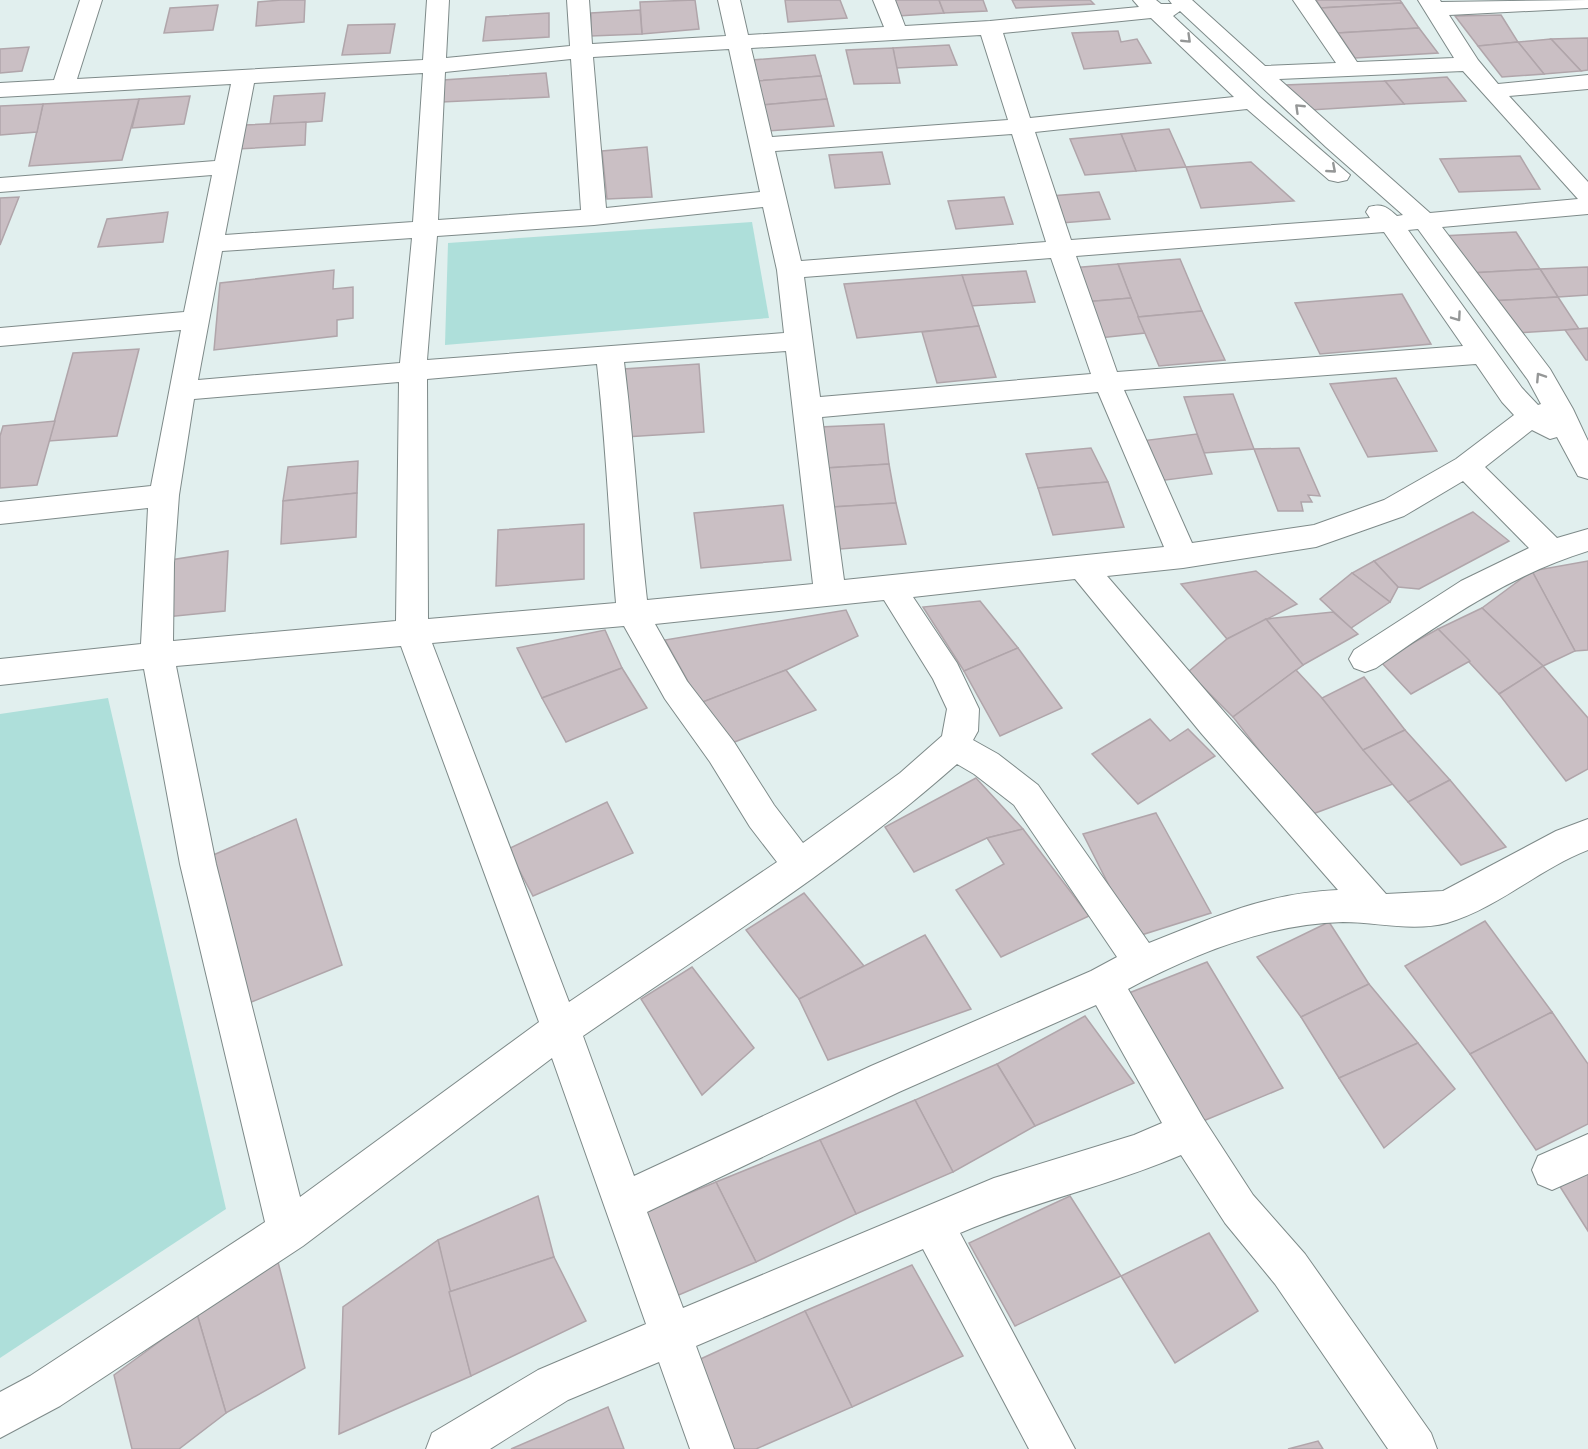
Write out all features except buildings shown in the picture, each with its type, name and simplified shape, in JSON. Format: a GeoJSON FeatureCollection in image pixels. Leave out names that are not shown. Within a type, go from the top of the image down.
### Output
{"type":"FeatureCollection","features":[{"type":"Feature","properties":{"kind":"street"},"geometry":{"type":"LineString","coordinates":[[63,87],[91,0],[108,0]]}},
{"type":"Feature","properties":{"kind":"street"},"geometry":{"type":"LineString","coordinates":[[438,0],[425,228],[413,371],[412,633],[561,1029],[712,1449]]}},
{"type":"Feature","properties":{"kind":"street"},"geometry":{"type":"LineString","coordinates":[[578,0],[594,216]]}},
{"type":"Feature","properties":{"kind":"street"},"geometry":{"type":"LineString","coordinates":[[729,0],[790,270],[830,595]]}},
{"type":"Feature","properties":{"kind":"street"},"geometry":{"type":"LineString","coordinates":[[884,0],[897,34]]}},
{"type":"Feature","properties":{"kind":"street"},"geometry":{"type":"LineString","coordinates":[[1304,0],[1351,69]]}},
{"type":"Feature","properties":{"kind":"street"},"geometry":{"type":"LineString","coordinates":[[1432,5],[1588,2]]}},
{"type":"Feature","properties":{"kind":"street"},"geometry":{"type":"LineString","coordinates":[[0,90],[434,66],[583,51],[990,28],[1184,3],[1258,73],[1425,221],[1540,376],[1545,412]]}},
{"type":"Feature","properties":{"kind":"street"},"geometry":{"type":"LineString","coordinates":[[1432,5],[1469,64],[1588,196]]}},
{"type":"Feature","properties":{"kind":"street"},"geometry":{"type":"LineString","coordinates":[[1151,6],[1252,102],[1364,197],[1391,224],[1512,395],[1545,412],[1582,458]]}},
{"type":"Feature","properties":{"kind":"street"},"geometry":{"type":"LineString","coordinates":[[990,28],[1061,249],[1107,382],[1183,556]]}},
{"type":"Feature","properties":{"kind":"street"},"geometry":{"type":"LineString","coordinates":[[1258,73],[1469,64]]}},
{"type":"Feature","properties":{"kind":"street"},"geometry":{"type":"LineString","coordinates":[[244,75],[164,495],[159,563],[157,653],[198,864],[288,1231]]}},
{"type":"Feature","properties":{"kind":"street"},"geometry":{"type":"LineString","coordinates":[[1492,91],[1588,82]]}},
{"type":"Feature","properties":{"kind":"street"},"geometry":{"type":"LineString","coordinates":[[762,146],[1021,126],[1252,102]]}},
{"type":"Feature","properties":{"kind":"street"},"geometry":{"type":"LineString","coordinates":[[0,185],[227,167]]}},
{"type":"Feature","properties":{"kind":"street"},"geometry":{"type":"LineString","coordinates":[[212,244],[594,216],[775,198]]}},
{"type":"Feature","properties":{"kind":"street"},"geometry":{"type":"LineString","coordinates":[[790,270],[1391,224],[1588,206]]}},
{"type":"Feature","properties":{"kind":"street"},"geometry":{"type":"LineString","coordinates":[[0,337],[196,320]]}},
{"type":"Feature","properties":{"kind":"street"},"geometry":{"type":"LineString","coordinates":[[182,391],[609,354],[800,341]]}},
{"type":"Feature","properties":{"kind":"street"},"geometry":{"type":"LineString","coordinates":[[609,354],[617,417],[622,509],[633,614],[675,690],[722,752],[762,816],[800,866]]}},
{"type":"Feature","properties":{"kind":"street"},"geometry":{"type":"LineString","coordinates":[[808,408],[1107,382],[1481,354]]}},
{"type":"Feature","properties":{"kind":"street"},"geometry":{"type":"LineString","coordinates":[[0,672],[157,653],[633,614],[830,595],[1183,556],[1291,540],[1336,530],[1394,508],[1466,466],[1545,412]]}},
{"type":"Feature","properties":{"kind":"street"},"geometry":{"type":"LineString","coordinates":[[1466,466],[1551,551]]}},
{"type":"Feature","properties":{"kind":"street"},"geometry":{"type":"LineString","coordinates":[[0,513],[164,495]]}},
{"type":"Feature","properties":{"kind":"street"},"geometry":{"type":"LineString","coordinates":[[1365,659],[1477,586],[1533,557],[1588,540]]}},
{"type":"Feature","properties":{"kind":"street"},"geometry":{"type":"LineString","coordinates":[[1082,567],[1213,723],[1377,909]]}},
{"type":"Feature","properties":{"kind":"street"},"geometry":{"type":"LineString","coordinates":[[0,1416],[45,1391],[288,1231],[561,1029],[800,866],[912,783],[954,747],[961,731],[963,709],[946,672],[910,619],[892,587]]}},
{"type":"Feature","properties":{"kind":"street"},"geometry":{"type":"LineString","coordinates":[[954,747],[986,764],[1026,795],[1142,963]]}},
{"type":"Feature","properties":{"kind":"street"},"geometry":{"type":"LineString","coordinates":[[623,1202],[885,1079],[1104,983],[1142,963],[1263,917],[1302,908],[1346,906],[1419,910],[1445,907],[1470,896],[1568,842],[1588,834]]}},
{"type":"Feature","properties":{"kind":"street"},"geometry":{"type":"LineString","coordinates":[[1104,983],[1189,1132],[1239,1209],[1290,1269],[1415,1449]]}},
{"type":"Feature","properties":{"kind":"street"},"geometry":{"type":"LineString","coordinates":[[448,1449],[553,1385],[994,1198],[1134,1155],[1189,1132]]}},
{"type":"Feature","properties":{"kind":"street"},"geometry":{"type":"LineString","coordinates":[[1552,1170],[1588,1154]]}},
{"type":"Feature","properties":{"kind":"street"},"geometry":{"type":"LineString","coordinates":[[932,1224],[1053,1449]]}},
{"type":"Feature","properties":{"kind":"shaded area"},"geometry":{"type":"Polygon","coordinates":[[[752,222],[769,318],[445,345],[448,243],[752,222]]]}},
{"type":"Feature","properties":{"kind":"shaded area"},"geometry":{"type":"Polygon","coordinates":[[[108,698],[226,1209],[0,1358],[0,714],[108,698]]]}}]}
